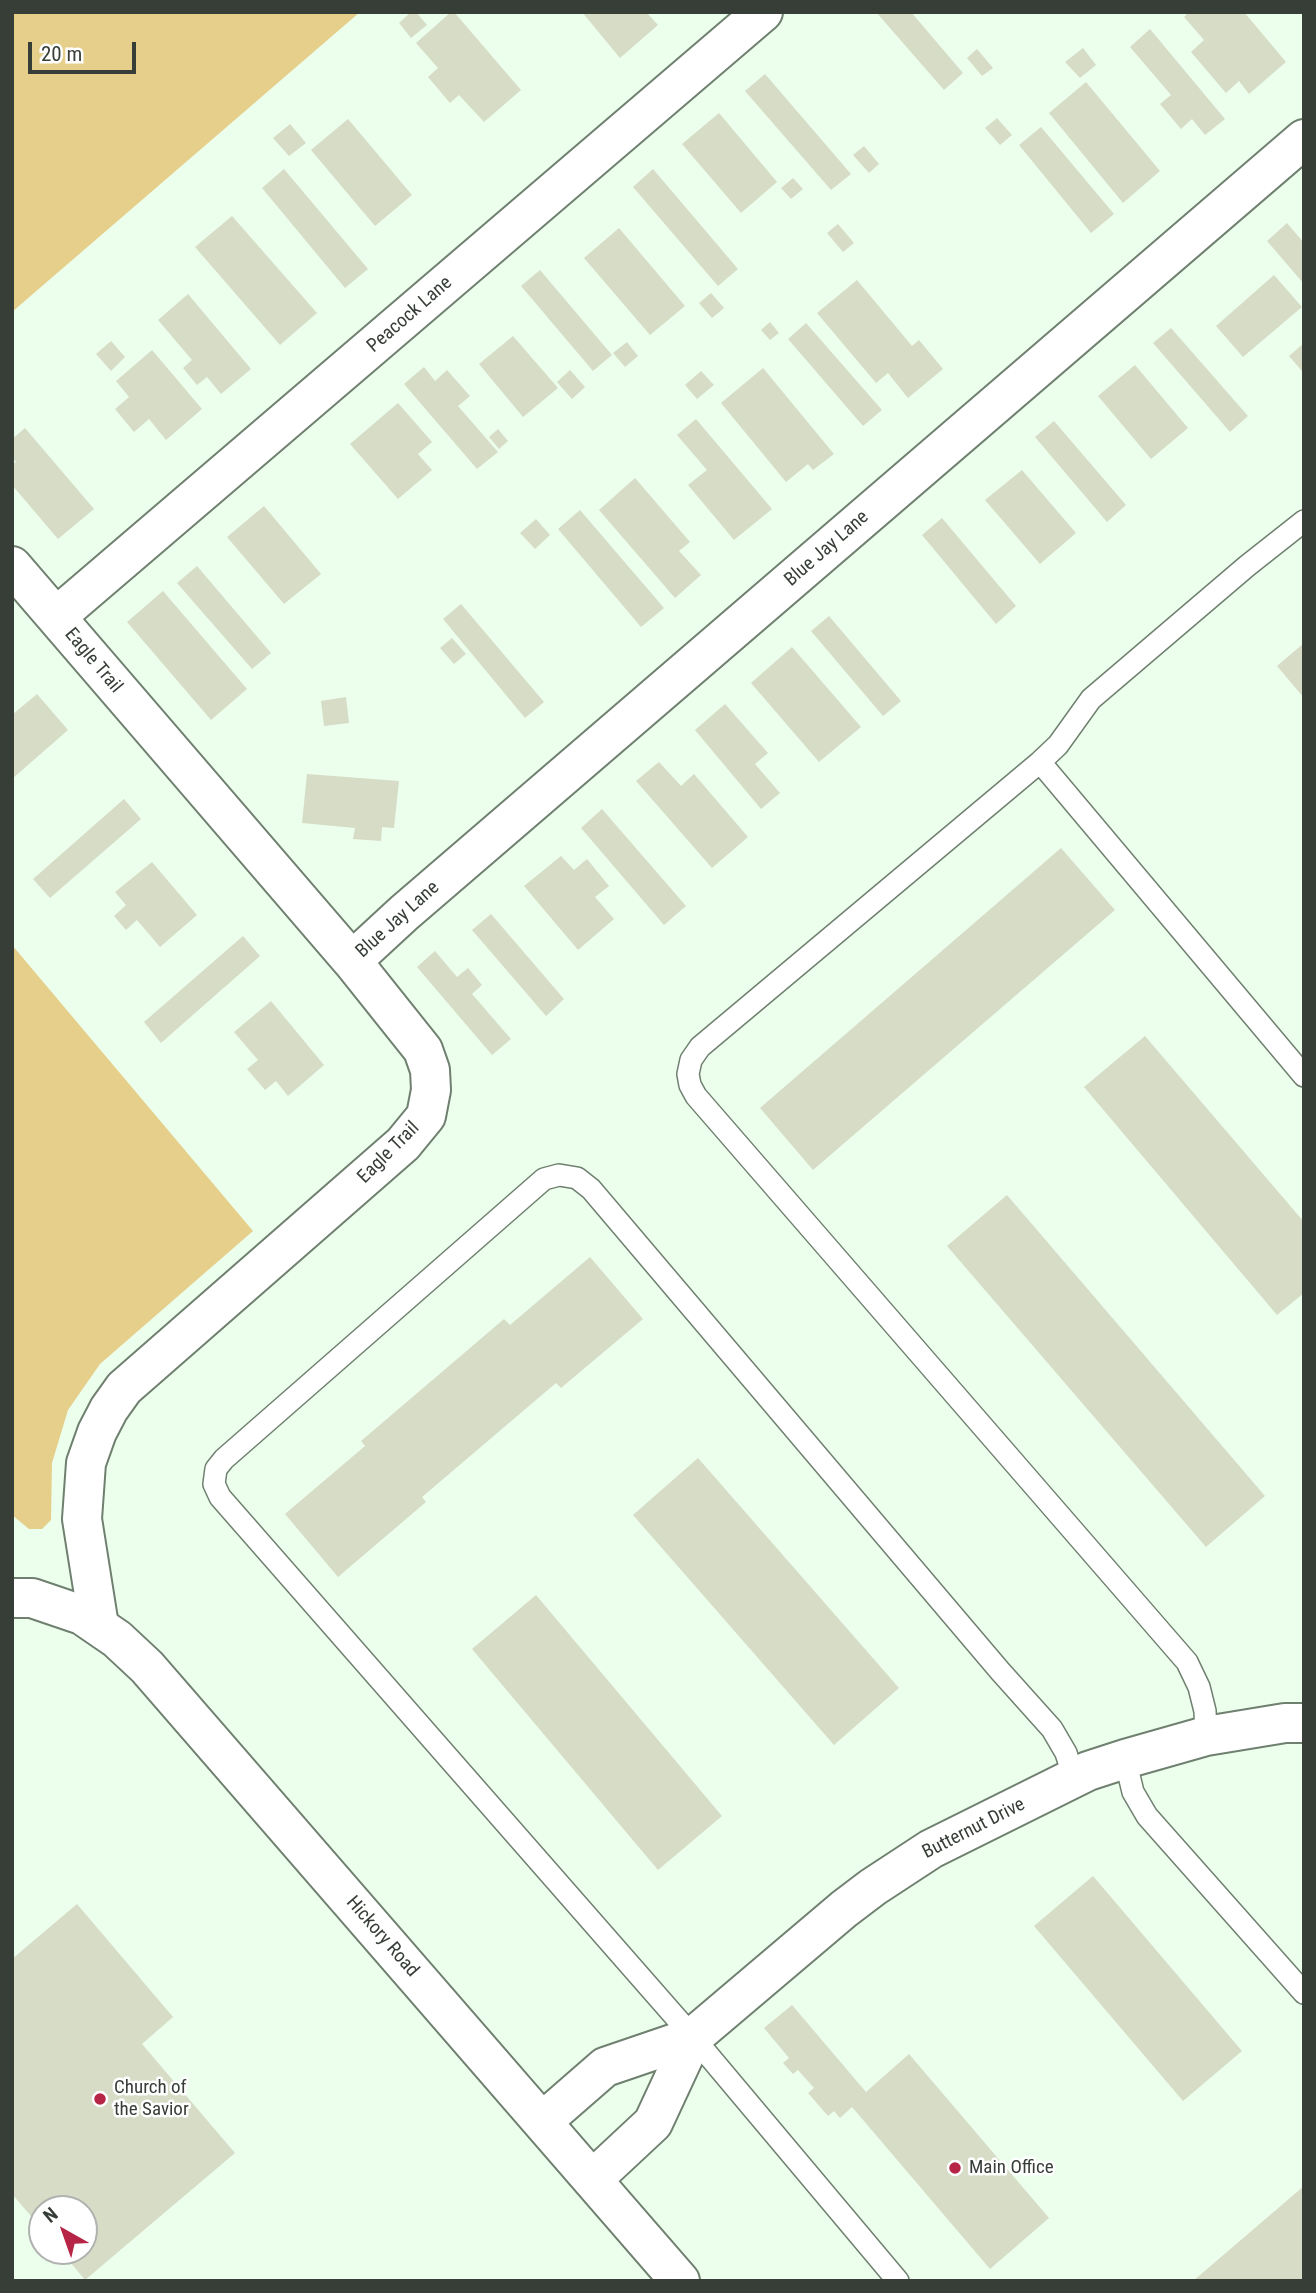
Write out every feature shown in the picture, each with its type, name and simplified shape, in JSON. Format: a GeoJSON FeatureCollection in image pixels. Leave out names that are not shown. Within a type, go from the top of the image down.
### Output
{"type":"FeatureCollection","features":[{"type":"Feature","properties":{"kind":"street","name":"Peacock Lane"},"geometry":{"type":"LineString","coordinates":[[56,617],[763,12]]}},
{"type":"Feature","properties":{"kind":"street","name":"Blue Jay Lane"},"geometry":{"type":"LineString","coordinates":[[352,961],[404,913],[1304,139]]}},
{"type":"Feature","properties":{"kind":"street","name":"Eagle Trail"},"geometry":{"type":"LineString","coordinates":[[12,566],[352,961],[423,1050],[430,1070],[431,1090],[426,1116],[403,1144],[124,1388],[109,1409],[86,1463],[82,1519],[84,1618]]}},
{"type":"Feature","properties":{"kind":"street"},"geometry":{"type":"LineString","coordinates":[[12,1598],[32,1598],[84,1618]]}},
{"type":"Feature","properties":{"kind":"street","name":"Hickory Road"},"geometry":{"type":"LineString","coordinates":[[84,1618],[147,1667],[680,2281]]}},
{"type":"Feature","properties":{"kind":"street","name":"Butternut Drive"},"geometry":{"type":"LineString","coordinates":[[543,2121],[605,2067],[693,2037],[873,1887],[931,1849],[1074,1778],[1125,1759],[1206,1736],[1285,1723],[1304,1723]]}},
{"type":"Feature","properties":{"kind":"street","name":"Butternut Drive"},"geometry":{"type":"LineString","coordinates":[[593,2179],[653,2123],[693,2037]]}},
{"type":"Feature","properties":{"kind":"lane"},"geometry":{"type":"LineString","coordinates":[[1206,1736],[1205,1711],[1199,1686],[1187,1661],[722,1127],[696,1096],[688,1074],[691,1060],[700,1047],[1040,762],[1058,745],[1091,699],[1304,521]]}},
{"type":"Feature","properties":{"kind":"lane"},"geometry":{"type":"LineString","coordinates":[[1040,762],[1304,1076]]}},
{"type":"Feature","properties":{"kind":"lane"},"geometry":{"type":"LineString","coordinates":[[898,2281],[693,2037],[220,1497],[215,1484],[216,1469],[224,1459],[544,1179],[559,1175],[576,1178],[591,1189],[1052,1729],[1066,1753],[1074,1778]]}},
{"type":"Feature","properties":{"kind":"lane"},"geometry":{"type":"LineString","coordinates":[[1125,1759],[1133,1793],[1147,1816],[1304,1993]]}},
{"type":"Feature","properties":{"kind":"shaded area"},"geometry":{"type":"Polygon","coordinates":[[[12,12],[360,12],[12,312],[12,12]]]}},
{"type":"Feature","properties":{"kind":"shaded area"},"geometry":{"type":"Polygon","coordinates":[[[12,945],[253,1231],[100,1364],[68,1410],[52,1463],[51,1520],[42,1529],[29,1529],[12,1515],[12,945]]]}},
{"type":"Feature","properties":{"kind":"building"},"geometry":{"type":"Polygon","coordinates":[[[411,12],[416,12],[427,25],[411,38],[399,23],[411,12]]]}},
{"type":"Feature","properties":{"kind":"building"},"geometry":{"type":"Polygon","coordinates":[[[454,12],[521,90],[484,122],[459,95],[450,103],[428,77],[438,68],[416,43],[454,12]]]}},
{"type":"Feature","properties":{"kind":"building"},"geometry":{"type":"Polygon","coordinates":[[[582,12],[646,12],[658,25],[620,58],[582,12]]]}},
{"type":"Feature","properties":{"kind":"building"},"geometry":{"type":"Polygon","coordinates":[[[876,12],[911,12],[963,73],[944,90],[876,12]]]}},
{"type":"Feature","properties":{"kind":"building"},"geometry":{"type":"Polygon","coordinates":[[[1189,12],[1244,12],[1286,62],[1249,94],[1239,81],[1226,93],[1191,52],[1204,40],[1184,17],[1189,12]]]}},
{"type":"Feature","properties":{"kind":"building"},"geometry":{"type":"Polygon","coordinates":[[[1150,29],[1225,119],[1205,135],[1192,119],[1181,129],[1160,104],[1171,95],[1130,47],[1150,29]]]}},
{"type":"Feature","properties":{"kind":"building"},"geometry":{"type":"Polygon","coordinates":[[[1083,48],[1096,65],[1080,78],[1065,62],[1083,48]]]}},
{"type":"Feature","properties":{"kind":"building"},"geometry":{"type":"Polygon","coordinates":[[[977,49],[993,68],[982,76],[967,58],[977,49]]]}},
{"type":"Feature","properties":{"kind":"building"},"geometry":{"type":"Polygon","coordinates":[[[765,74],[851,174],[831,190],[745,91],[765,74]]]}},
{"type":"Feature","properties":{"kind":"building"},"geometry":{"type":"Polygon","coordinates":[[[1086,82],[1160,171],[1123,203],[1049,113],[1086,82]]]}},
{"type":"Feature","properties":{"kind":"building"},"geometry":{"type":"Polygon","coordinates":[[[719,113],[777,182],[741,213],[682,144],[719,113]]]}},
{"type":"Feature","properties":{"kind":"building"},"geometry":{"type":"Polygon","coordinates":[[[997,118],[1012,135],[1000,145],[985,128],[997,118]]]}},
{"type":"Feature","properties":{"kind":"building"},"geometry":{"type":"Polygon","coordinates":[[[348,119],[412,195],[375,226],[311,150],[348,119]]]}},
{"type":"Feature","properties":{"kind":"building"},"geometry":{"type":"Polygon","coordinates":[[[290,124],[306,143],[289,156],[273,138],[290,124]]]}},
{"type":"Feature","properties":{"kind":"building"},"geometry":{"type":"Polygon","coordinates":[[[1041,127],[1114,214],[1091,233],[1019,145],[1041,127]]]}},
{"type":"Feature","properties":{"kind":"building"},"geometry":{"type":"Polygon","coordinates":[[[864,146],[879,164],[869,173],[853,155],[864,146]]]}},
{"type":"Feature","properties":{"kind":"building"},"geometry":{"type":"Polygon","coordinates":[[[284,169],[368,269],[345,288],[262,188],[284,169]]]}},
{"type":"Feature","properties":{"kind":"building"},"geometry":{"type":"Polygon","coordinates":[[[653,169],[738,269],[718,286],[633,187],[653,169]]]}},
{"type":"Feature","properties":{"kind":"building"},"geometry":{"type":"Polygon","coordinates":[[[793,178],[803,189],[791,199],[781,188],[793,178]]]}},
{"type":"Feature","properties":{"kind":"building"},"geometry":{"type":"Polygon","coordinates":[[[232,216],[317,313],[280,345],[195,247],[232,216]]]}},
{"type":"Feature","properties":{"kind":"building"},"geometry":{"type":"Polygon","coordinates":[[[1287,223],[1304,243],[1304,284],[1267,241],[1287,223]]]}},
{"type":"Feature","properties":{"kind":"building"},"geometry":{"type":"Polygon","coordinates":[[[838,224],[854,243],[843,252],[827,233],[838,224]]]}},
{"type":"Feature","properties":{"kind":"building"},"geometry":{"type":"Polygon","coordinates":[[[619,228],[685,306],[650,335],[584,258],[619,228]]]}},
{"type":"Feature","properties":{"kind":"building"},"geometry":{"type":"Polygon","coordinates":[[[540,270],[612,355],[593,371],[521,286],[540,270]]]}},
{"type":"Feature","properties":{"kind":"building"},"geometry":{"type":"Polygon","coordinates":[[[1274,275],[1302,307],[1243,357],[1216,326],[1274,275]]]}},
{"type":"Feature","properties":{"kind":"building"},"geometry":{"type":"Polygon","coordinates":[[[857,280],[912,346],[919,340],[943,369],[908,398],[888,373],[876,383],[817,313],[857,280]]]}},
{"type":"Feature","properties":{"kind":"building"},"geometry":{"type":"Polygon","coordinates":[[[711,293],[724,308],[712,318],[699,303],[711,293]]]}},
{"type":"Feature","properties":{"kind":"building"},"geometry":{"type":"Polygon","coordinates":[[[188,294],[251,369],[221,394],[207,377],[197,385],[183,368],[192,360],[158,320],[188,294]]]}},
{"type":"Feature","properties":{"kind":"building"},"geometry":{"type":"Polygon","coordinates":[[[770,322],[779,333],[770,340],[761,330],[770,322]]]}},
{"type":"Feature","properties":{"kind":"building"},"geometry":{"type":"Polygon","coordinates":[[[806,323],[882,410],[863,426],[788,339],[806,323]]]}},
{"type":"Feature","properties":{"kind":"building"},"geometry":{"type":"Polygon","coordinates":[[[1171,328],[1248,416],[1230,432],[1153,343],[1171,328]]]}},
{"type":"Feature","properties":{"kind":"building"},"geometry":{"type":"Polygon","coordinates":[[[513,336],[558,388],[523,417],[479,364],[513,336]]]}},
{"type":"Feature","properties":{"kind":"building"},"geometry":{"type":"Polygon","coordinates":[[[111,341],[125,357],[111,371],[96,354],[111,341]]]}},
{"type":"Feature","properties":{"kind":"building"},"geometry":{"type":"Polygon","coordinates":[[[627,342],[638,356],[625,367],[613,353],[627,342]]]}},
{"type":"Feature","properties":{"kind":"building"},"geometry":{"type":"Polygon","coordinates":[[[1304,343],[1304,370],[1302,371],[1289,356],[1304,343]]]}},
{"type":"Feature","properties":{"kind":"building"},"geometry":{"type":"Polygon","coordinates":[[[152,350],[202,409],[166,440],[149,419],[134,432],[115,409],[129,397],[116,381],[152,350]]]}},
{"type":"Feature","properties":{"kind":"building"},"geometry":{"type":"Polygon","coordinates":[[[1135,365],[1188,428],[1151,459],[1098,396],[1135,365]]]}},
{"type":"Feature","properties":{"kind":"building"},"geometry":{"type":"Polygon","coordinates":[[[424,367],[435,381],[447,370],[470,396],[458,406],[498,452],[477,469],[404,384],[424,367]]]}},
{"type":"Feature","properties":{"kind":"building"},"geometry":{"type":"Polygon","coordinates":[[[763,368],[834,454],[813,470],[808,464],[786,482],[721,403],[763,368]]]}},
{"type":"Feature","properties":{"kind":"building"},"geometry":{"type":"Polygon","coordinates":[[[570,370],[585,387],[572,399],[557,382],[570,370]]]}},
{"type":"Feature","properties":{"kind":"building"},"geometry":{"type":"Polygon","coordinates":[[[701,371],[714,385],[697,399],[685,385],[701,371]]]}},
{"type":"Feature","properties":{"kind":"building"},"geometry":{"type":"Polygon","coordinates":[[[398,403],[432,442],[418,454],[432,470],[398,499],[350,444],[398,403]]]}},
{"type":"Feature","properties":{"kind":"building"},"geometry":{"type":"Polygon","coordinates":[[[696,419],[772,509],[734,540],[688,485],[707,470],[677,435],[696,419]]]}},
{"type":"Feature","properties":{"kind":"building"},"geometry":{"type":"Polygon","coordinates":[[[1054,421],[1126,505],[1107,522],[1035,437],[1054,421]]]}},
{"type":"Feature","properties":{"kind":"building"},"geometry":{"type":"Polygon","coordinates":[[[25,428],[94,509],[58,539],[12,485],[12,465],[16,462],[12,457],[12,439],[25,428]]]}},
{"type":"Feature","properties":{"kind":"building"},"geometry":{"type":"Polygon","coordinates":[[[498,429],[508,441],[499,449],[489,437],[498,429]]]}},
{"type":"Feature","properties":{"kind":"building"},"geometry":{"type":"Polygon","coordinates":[[[1022,470],[1076,533],[1040,564],[985,500],[1022,470]]]}},
{"type":"Feature","properties":{"kind":"building"},"geometry":{"type":"Polygon","coordinates":[[[635,478],[690,542],[679,551],[701,575],[675,598],[599,510],[635,478]]]}},
{"type":"Feature","properties":{"kind":"building"},"geometry":{"type":"Polygon","coordinates":[[[264,506],[321,574],[284,604],[227,537],[264,506]]]}},
{"type":"Feature","properties":{"kind":"building"},"geometry":{"type":"Polygon","coordinates":[[[580,510],[664,608],[641,627],[558,529],[580,510]]]}},
{"type":"Feature","properties":{"kind":"building"},"geometry":{"type":"Polygon","coordinates":[[[942,518],[1016,606],[996,624],[922,535],[942,518]]]}},
{"type":"Feature","properties":{"kind":"building"},"geometry":{"type":"Polygon","coordinates":[[[536,519],[550,535],[535,549],[520,533],[536,519]]]}},
{"type":"Feature","properties":{"kind":"building"},"geometry":{"type":"Polygon","coordinates":[[[197,566],[271,653],[252,669],[177,583],[197,566]]]}},
{"type":"Feature","properties":{"kind":"building"},"geometry":{"type":"Polygon","coordinates":[[[163,591],[247,689],[211,720],[127,622],[163,591]]]}},
{"type":"Feature","properties":{"kind":"building"},"geometry":{"type":"Polygon","coordinates":[[[461,604],[544,702],[525,718],[443,619],[461,604]]]}},
{"type":"Feature","properties":{"kind":"building"},"geometry":{"type":"Polygon","coordinates":[[[829,616],[901,701],[883,716],[811,631],[829,616]]]}},
{"type":"Feature","properties":{"kind":"building"},"geometry":{"type":"Polygon","coordinates":[[[452,638],[466,654],[454,664],[440,648],[452,638]]]}},
{"type":"Feature","properties":{"kind":"building"},"geometry":{"type":"Polygon","coordinates":[[[1304,643],[1304,698],[1277,666],[1304,643]]]}},
{"type":"Feature","properties":{"kind":"building"},"geometry":{"type":"Polygon","coordinates":[[[792,647],[861,727],[819,762],[751,683],[792,647]]]}},
{"type":"Feature","properties":{"kind":"building"},"geometry":{"type":"Polygon","coordinates":[[[37,694],[68,730],[12,779],[12,715],[37,694]]]}},
{"type":"Feature","properties":{"kind":"building"},"geometry":{"type":"Polygon","coordinates":[[[346,697],[349,723],[324,726],[321,701],[346,697]]]}},
{"type":"Feature","properties":{"kind":"building"},"geometry":{"type":"Polygon","coordinates":[[[725,704],[768,753],[755,764],[780,793],[761,809],[695,730],[725,704]]]}},
{"type":"Feature","properties":{"kind":"building"},"geometry":{"type":"Polygon","coordinates":[[[659,762],[681,786],[694,774],[748,837],[712,868],[636,781],[659,762]]]}},
{"type":"Feature","properties":{"kind":"building"},"geometry":{"type":"Polygon","coordinates":[[[307,774],[399,781],[394,828],[382,827],[381,841],[353,839],[355,828],[302,823],[307,774]]]}},
{"type":"Feature","properties":{"kind":"building"},"geometry":{"type":"Polygon","coordinates":[[[124,799],[141,819],[50,898],[33,879],[124,799]]]}},
{"type":"Feature","properties":{"kind":"building"},"geometry":{"type":"Polygon","coordinates":[[[602,809],[686,906],[664,925],[581,828],[602,809]]]}},
{"type":"Feature","properties":{"kind":"building"},"geometry":{"type":"Polygon","coordinates":[[[1061,848],[1115,910],[813,1170],[760,1108],[1061,848]]]}},
{"type":"Feature","properties":{"kind":"building"},"geometry":{"type":"Polygon","coordinates":[[[561,856],[574,870],[587,859],[609,886],[595,897],[614,919],[578,950],[524,886],[561,856]]]}},
{"type":"Feature","properties":{"kind":"building"},"geometry":{"type":"Polygon","coordinates":[[[152,862],[197,915],[160,947],[137,920],[126,930],[114,916],[126,905],[115,892],[152,862]]]}},
{"type":"Feature","properties":{"kind":"building"},"geometry":{"type":"Polygon","coordinates":[[[491,914],[564,999],[546,1016],[472,930],[491,914]]]}},
{"type":"Feature","properties":{"kind":"building"},"geometry":{"type":"Polygon","coordinates":[[[243,936],[260,956],[161,1043],[144,1022],[243,936]]]}},
{"type":"Feature","properties":{"kind":"building"},"geometry":{"type":"Polygon","coordinates":[[[435,951],[457,977],[468,968],[482,985],[472,994],[511,1039],[492,1055],[417,967],[435,951]]]}},
{"type":"Feature","properties":{"kind":"building"},"geometry":{"type":"Polygon","coordinates":[[[271,1001],[324,1065],[288,1096],[276,1081],[265,1090],[247,1069],[258,1060],[234,1032],[271,1001]]]}},
{"type":"Feature","properties":{"kind":"building"},"geometry":{"type":"Polygon","coordinates":[[[1145,1036],[1304,1222],[1304,1293],[1277,1315],[1084,1087],[1145,1036]]]}},
{"type":"Feature","properties":{"kind":"building"},"geometry":{"type":"Polygon","coordinates":[[[1007,1195],[1265,1496],[1206,1547],[947,1246],[1007,1195]]]}},
{"type":"Feature","properties":{"kind":"building"},"geometry":{"type":"Polygon","coordinates":[[[590,1257],[643,1319],[561,1388],[556,1383],[422,1497],[426,1502],[338,1577],[285,1514],[365,1446],[361,1441],[504,1319],[510,1325],[590,1257]]]}},
{"type":"Feature","properties":{"kind":"building"},"geometry":{"type":"Polygon","coordinates":[[[698,1458],[899,1688],[834,1745],[633,1515],[698,1458]]]}},
{"type":"Feature","properties":{"kind":"building"},"geometry":{"type":"Polygon","coordinates":[[[536,1595],[722,1816],[658,1870],[472,1649],[536,1595]]]}},
{"type":"Feature","properties":{"kind":"building"},"geometry":{"type":"Polygon","coordinates":[[[1093,1876],[1242,2051],[1183,2101],[1034,1926],[1093,1876]]]}},
{"type":"Feature","properties":{"kind":"building","name":"Church of the Savior"},"geometry":{"type":"Polygon","coordinates":[[[77,1904],[173,2017],[142,2044],[235,2153],[85,2280],[73,2265],[98,2265],[98,2195],[28,2195],[28,2213],[12,2194],[12,1959],[77,1904]]]}},
{"type":"Feature","properties":{"kind":"building","name":"Main Office"},"geometry":{"type":"Polygon","coordinates":[[[792,2005],[866,2092],[909,2054],[1049,2218],[990,2269],[852,2107],[840,2118],[834,2111],[828,2116],[808,2093],[814,2088],[798,2070],[793,2074],[783,2063],[789,2058],[764,2028],[792,2005]]]}},
{"type":"Feature","properties":{"kind":"building"},"geometry":{"type":"Polygon","coordinates":[[[1304,2186],[1304,2281],[1193,2281],[1304,2186]]]}},
{"type":"Feature","properties":{"kind":"place","name":"Church of the Savior"},"geometry":{"type":"Point","coordinates":[100,2099]}},
{"type":"Feature","properties":{"kind":"place","name":"Main Office"},"geometry":{"type":"Point","coordinates":[955,2168]}}]}
